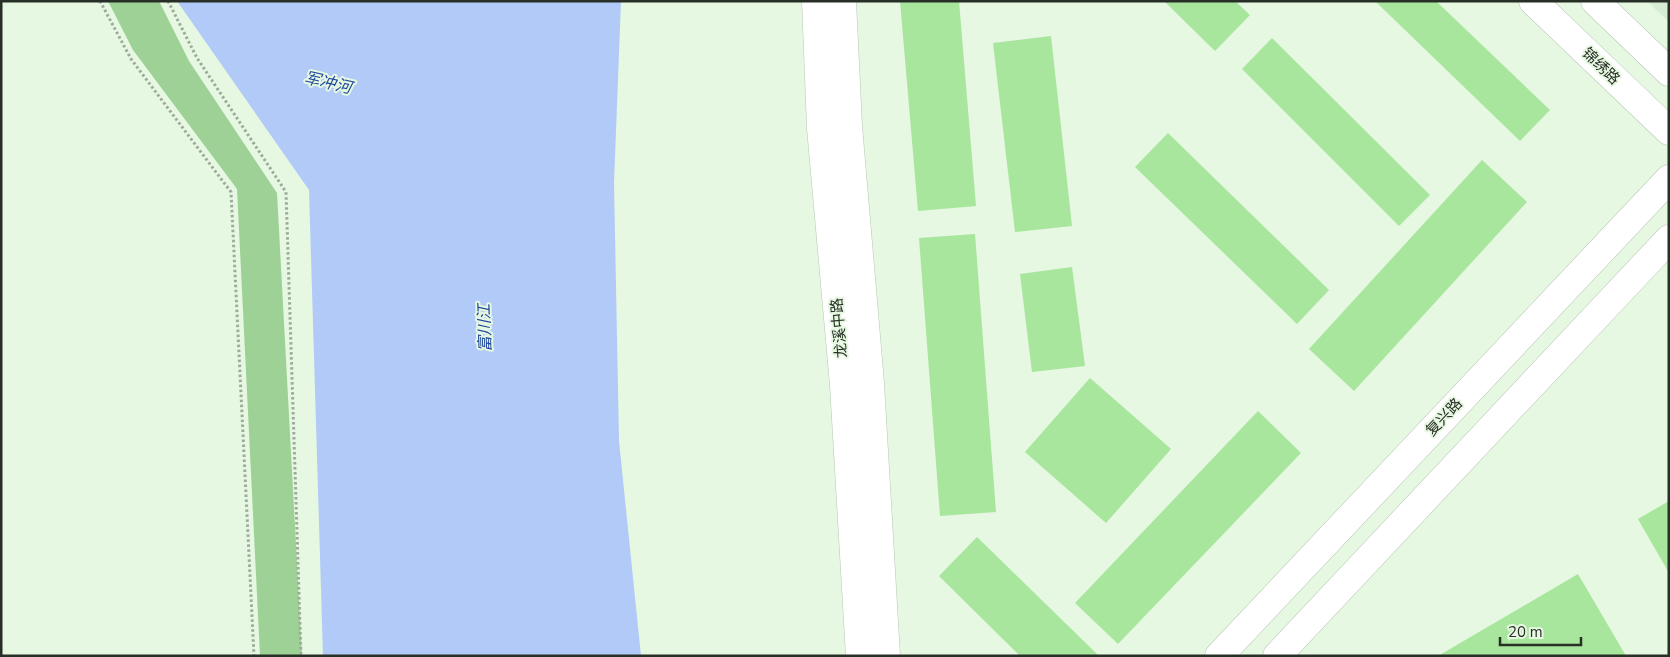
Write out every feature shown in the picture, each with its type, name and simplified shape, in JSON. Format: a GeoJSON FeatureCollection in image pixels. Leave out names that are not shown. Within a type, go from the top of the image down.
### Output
{"type":"FeatureCollection","features":[{"type":"Feature","properties":{"kind":"main road","name":"龙溪中路"},"geometry":{"type":"LineString","coordinates":[[816,1],[821,128],[844,385],[860,656]]}},
{"type":"Feature","properties":{"kind":"main road","name":"龙溪中路"},"geometry":{"type":"LineString","coordinates":[[842,1],[848,126],[870,383],[886,656]]}},
{"type":"Feature","properties":{"kind":"main road","name":"锦绣路"},"geometry":{"type":"LineString","coordinates":[[1533,1],[1669,131]]}},
{"type":"Feature","properties":{"kind":"main road"},"geometry":{"type":"LineString","coordinates":[[1595,1],[1669,72]]}},
{"type":"Feature","properties":{"kind":"main road","name":"复兴路"},"geometry":{"type":"LineString","coordinates":[[1219,656],[1669,178]]}},
{"type":"Feature","properties":{"kind":"main road"},"geometry":{"type":"LineString","coordinates":[[1277,656],[1669,239]]}},
{"type":"Feature","properties":{"kind":"path"},"geometry":{"type":"LineString","coordinates":[[100,1],[131,59],[231,192],[254,656]]}},
{"type":"Feature","properties":{"kind":"path"},"geometry":{"type":"LineString","coordinates":[[168,1],[197,58],[286,192],[301,656]]}},
{"type":"Feature","properties":{"kind":"shaded area"},"geometry":{"type":"Polygon","coordinates":[[[1647,1],[1669,1],[1669,22],[1647,1]]]}},
{"type":"Feature","properties":{"kind":"green space"},"geometry":{"type":"Polygon","coordinates":[[[108,1],[159,1],[189,61],[277,193],[302,656],[260,656],[237,189],[133,50],[108,1]]]}},
{"type":"Feature","properties":{"kind":"water"},"geometry":{"type":"Polygon","coordinates":[[[177,1],[621,1],[614,183],[619,441],[641,656],[323,656],[309,190],[177,1]]]}},
{"type":"Feature","properties":{"kind":"building"},"geometry":{"type":"Polygon","coordinates":[[[900,1],[959,1],[976,206],[918,211],[900,1]]]}},
{"type":"Feature","properties":{"kind":"building"},"geometry":{"type":"Polygon","coordinates":[[[1164,1],[1235,1],[1250,15],[1215,51],[1164,1]]]}},
{"type":"Feature","properties":{"kind":"building"},"geometry":{"type":"Polygon","coordinates":[[[1375,1],[1436,1],[1550,110],[1520,141],[1375,1]]]}},
{"type":"Feature","properties":{"kind":"building"},"geometry":{"type":"Polygon","coordinates":[[[1051,36],[1072,226],[1015,232],[993,43],[1051,36]]]}},
{"type":"Feature","properties":{"kind":"building"},"geometry":{"type":"Polygon","coordinates":[[[1272,38],[1430,195],[1399,226],[1242,69],[1272,38]]]}},
{"type":"Feature","properties":{"kind":"building"},"geometry":{"type":"Polygon","coordinates":[[[1168,133],[1329,290],[1297,324],[1135,167],[1168,133]]]}},
{"type":"Feature","properties":{"kind":"building"},"geometry":{"type":"Polygon","coordinates":[[[1482,160],[1527,202],[1354,391],[1309,349],[1482,160]]]}},
{"type":"Feature","properties":{"kind":"building"},"geometry":{"type":"Polygon","coordinates":[[[975,234],[996,512],[940,516],[919,238],[975,234]]]}},
{"type":"Feature","properties":{"kind":"building"},"geometry":{"type":"Polygon","coordinates":[[[1072,267],[1085,366],[1032,372],[1020,274],[1072,267]]]}},
{"type":"Feature","properties":{"kind":"building"},"geometry":{"type":"Polygon","coordinates":[[[1090,378],[1171,449],[1106,523],[1025,452],[1090,378]]]}},
{"type":"Feature","properties":{"kind":"building"},"geometry":{"type":"Polygon","coordinates":[[[1258,411],[1301,453],[1118,644],[1075,603],[1258,411]]]}},
{"type":"Feature","properties":{"kind":"building"},"geometry":{"type":"Polygon","coordinates":[[[1669,501],[1669,573],[1638,519],[1669,501]]]}},
{"type":"Feature","properties":{"kind":"building"},"geometry":{"type":"Polygon","coordinates":[[[977,537],[1097,654],[1096,656],[1020,656],[939,576],[977,537]]]}},
{"type":"Feature","properties":{"kind":"building"},"geometry":{"type":"Polygon","coordinates":[[[1578,574],[1626,656],[1438,656],[1578,574]]]}},
{"type":"Feature","properties":{"kind":"water label","name":"军冲河"},"geometry":{"type":"Point","coordinates":[328,82]}},
{"type":"Feature","properties":{"kind":"water label","name":"富川江"},"geometry":{"type":"Point","coordinates":[484,328]}}]}
